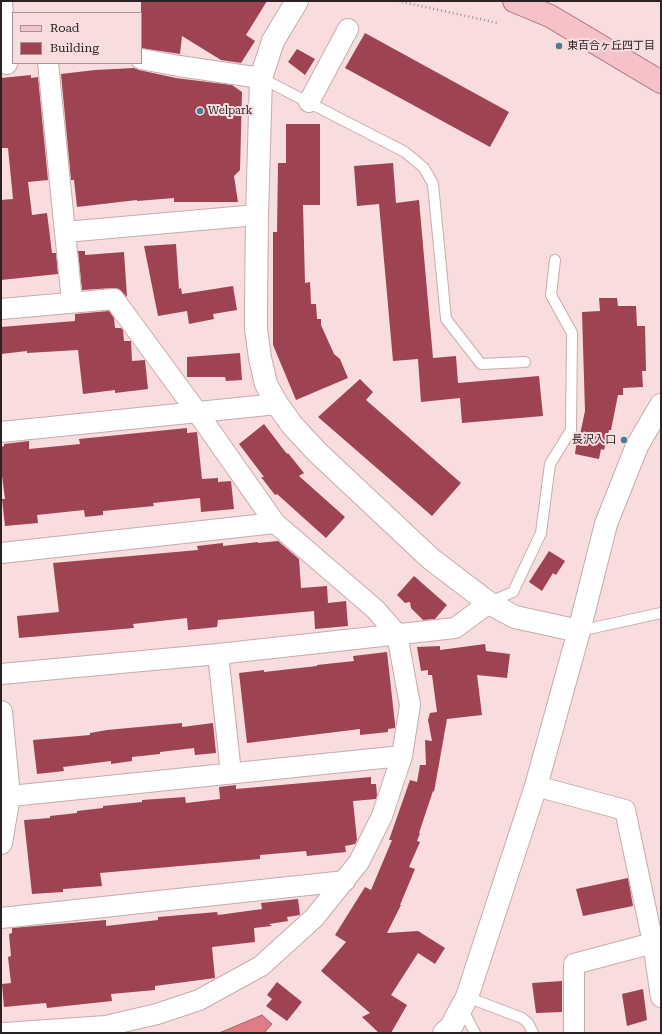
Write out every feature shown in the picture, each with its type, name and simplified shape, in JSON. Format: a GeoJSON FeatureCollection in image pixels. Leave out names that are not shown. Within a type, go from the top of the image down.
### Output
{"type":"FeatureCollection","features":[{"type":"Feature","properties":{"kind":"main road"},"geometry":{"type":"LineString","coordinates":[[514,1],[550,16],[661,82]]}},
{"type":"Feature","properties":{"kind":"street"},"geometry":{"type":"LineString","coordinates":[[297,1],[273,41],[261,78],[257,215],[256,329],[260,358],[266,384],[277,404],[292,425],[317,452],[385,518],[431,559],[489,603],[515,617],[579,631]]}},
{"type":"Feature","properties":{"kind":"street"},"geometry":{"type":"LineString","coordinates":[[2,3],[9,64]]}},
{"type":"Feature","properties":{"kind":"street"},"geometry":{"type":"LineString","coordinates":[[309,102],[348,29]]}},
{"type":"Feature","properties":{"kind":"street"},"geometry":{"type":"LineString","coordinates":[[142,59],[261,78]]}},
{"type":"Feature","properties":{"kind":"street"},"geometry":{"type":"LineString","coordinates":[[48,64],[72,302]]}},
{"type":"Feature","properties":{"kind":"street"},"geometry":{"type":"LineString","coordinates":[[65,232],[257,215]]}},
{"type":"Feature","properties":{"kind":"street"},"geometry":{"type":"LineString","coordinates":[[1,309],[114,299],[198,412],[275,523],[375,609],[397,634],[410,705],[402,756],[382,816],[359,862],[345,882],[314,918],[261,966],[199,1000],[157,1014],[106,1026],[4,1033]]}},
{"type":"Feature","properties":{"kind":"street"},"geometry":{"type":"LineString","coordinates":[[1,432],[277,404]]}},
{"type":"Feature","properties":{"kind":"street"},"geometry":{"type":"LineString","coordinates":[[444,1033],[451,1027],[465,1002],[536,786],[579,631],[606,524],[637,446],[661,405]]}},
{"type":"Feature","properties":{"kind":"street"},"geometry":{"type":"LineString","coordinates":[[1,553],[275,523]]}},
{"type":"Feature","properties":{"kind":"street"},"geometry":{"type":"LineString","coordinates":[[1,674],[218,654],[455,628],[489,603]]}},
{"type":"Feature","properties":{"kind":"street"},"geometry":{"type":"LineString","coordinates":[[218,654],[231,773]]}},
{"type":"Feature","properties":{"kind":"street"},"geometry":{"type":"LineString","coordinates":[[1,712],[5,796],[1,843]]}},
{"type":"Feature","properties":{"kind":"street"},"geometry":{"type":"LineString","coordinates":[[5,796],[402,756]]}},
{"type":"Feature","properties":{"kind":"street"},"geometry":{"type":"LineString","coordinates":[[536,786],[625,810],[653,943],[661,997]]}},
{"type":"Feature","properties":{"kind":"street"},"geometry":{"type":"LineString","coordinates":[[1,918],[345,882]]}},
{"type":"Feature","properties":{"kind":"street"},"geometry":{"type":"LineString","coordinates":[[574,1033],[574,964],[653,943]]}},
{"type":"Feature","properties":{"kind":"lane"},"geometry":{"type":"LineString","coordinates":[[261,78],[405,152],[424,168],[433,184],[446,319],[481,364],[525,362]]}},
{"type":"Feature","properties":{"kind":"lane"},"geometry":{"type":"LineString","coordinates":[[489,603],[513,592],[541,533],[550,464],[571,430],[572,333],[551,295],[555,260]]}},
{"type":"Feature","properties":{"kind":"lane"},"geometry":{"type":"LineString","coordinates":[[579,631],[661,612]]}},
{"type":"Feature","properties":{"kind":"lane"},"geometry":{"type":"LineString","coordinates":[[465,1002],[475,1033]]}},
{"type":"Feature","properties":{"kind":"lane"},"geometry":{"type":"LineString","coordinates":[[465,1002],[522,1018],[528,1024],[532,1033]]}},
{"type":"Feature","properties":{"kind":"path"},"geometry":{"type":"LineString","coordinates":[[398,1],[498,23]]}},
{"type":"Feature","properties":{"kind":"shaded area"},"geometry":{"type":"Polygon","coordinates":[[[262,1015],[272,1024],[264,1033],[219,1033],[262,1015]]]}},
{"type":"Feature","properties":{"kind":"building"},"geometry":{"type":"Polygon","coordinates":[[[141,1],[267,1],[246,35],[255,41],[241,63],[221,60],[182,36],[180,54],[142,48],[141,1]]]}},
{"type":"Feature","properties":{"kind":"building"},"geometry":{"type":"Polygon","coordinates":[[[365,33],[509,112],[490,147],[345,68],[365,33]]]}},
{"type":"Feature","properties":{"kind":"building"},"geometry":{"type":"Polygon","coordinates":[[[297,49],[315,59],[305,75],[288,62],[297,49]]]}},
{"type":"Feature","properties":{"kind":"building"},"geometry":{"type":"Polygon","coordinates":[[[134,68],[176,78],[232,85],[242,92],[240,170],[234,176],[238,202],[174,202],[174,198],[137,200],[77,207],[74,180],[71,180],[61,74],[95,70],[134,68]]]}},
{"type":"Feature","properties":{"kind":"building"},"geometry":{"type":"Polygon","coordinates":[[[31,75],[31,78],[38,77],[48,180],[28,182],[32,215],[47,213],[52,253],[56,253],[58,274],[1,280],[1,200],[13,199],[8,148],[1,148],[1,78],[31,75]]]}},
{"type":"Feature","properties":{"kind":"building"},"geometry":{"type":"Polygon","coordinates":[[[286,124],[320,124],[320,205],[303,205],[305,283],[310,282],[311,304],[316,304],[317,319],[321,319],[321,325],[334,354],[340,359],[348,378],[296,400],[273,345],[273,232],[277,232],[278,163],[286,163],[286,124]]]}},
{"type":"Feature","properties":{"kind":"building"},"geometry":{"type":"Polygon","coordinates":[[[393,163],[396,203],[419,200],[433,358],[456,356],[458,383],[539,376],[543,416],[462,423],[460,398],[421,402],[418,359],[393,361],[379,204],[357,206],[354,166],[393,163]]]}},
{"type":"Feature","properties":{"kind":"building"},"geometry":{"type":"Polygon","coordinates":[[[176,244],[179,289],[181,288],[182,294],[233,286],[237,310],[213,314],[214,319],[189,324],[187,311],[158,316],[144,246],[176,244]]]}},
{"type":"Feature","properties":{"kind":"building"},"geometry":{"type":"Polygon","coordinates":[[[78,251],[85,251],[85,255],[124,252],[127,297],[119,289],[113,288],[82,290],[78,251]]]}},
{"type":"Feature","properties":{"kind":"building"},"geometry":{"type":"Polygon","coordinates":[[[599,298],[617,298],[618,306],[636,306],[637,326],[645,326],[646,371],[642,371],[643,387],[623,388],[623,395],[618,395],[611,430],[609,430],[604,450],[601,449],[599,459],[575,454],[577,439],[579,439],[585,411],[582,312],[600,311],[599,298]]]}},
{"type":"Feature","properties":{"kind":"building"},"geometry":{"type":"Polygon","coordinates":[[[109,311],[114,318],[115,328],[121,328],[123,330],[124,341],[131,341],[132,361],[145,360],[148,389],[115,393],[115,390],[83,394],[78,350],[27,353],[27,351],[1,354],[1,327],[75,321],[75,314],[109,311]]]}},
{"type":"Feature","properties":{"kind":"building"},"geometry":{"type":"Polygon","coordinates":[[[240,353],[242,380],[226,381],[225,377],[187,377],[187,357],[240,353]]]}},
{"type":"Feature","properties":{"kind":"building"},"geometry":{"type":"Polygon","coordinates":[[[360,379],[373,392],[366,400],[461,483],[432,516],[318,417],[360,379]]]}},
{"type":"Feature","properties":{"kind":"building"},"geometry":{"type":"Polygon","coordinates":[[[264,424],[304,473],[299,476],[345,517],[326,538],[277,494],[275,495],[261,477],[264,477],[239,444],[264,424]]]}},
{"type":"Feature","properties":{"kind":"building"},"geometry":{"type":"Polygon","coordinates":[[[187,428],[187,433],[197,432],[202,479],[218,478],[218,482],[231,481],[234,509],[201,512],[200,498],[153,503],[154,506],[103,511],[103,515],[85,517],[84,510],[37,515],[38,523],[5,526],[2,499],[5,499],[1,468],[1,447],[4,446],[4,444],[29,441],[29,449],[80,444],[79,439],[187,428]]]}},
{"type":"Feature","properties":{"kind":"building"},"geometry":{"type":"Polygon","coordinates":[[[278,541],[299,559],[301,588],[327,586],[328,603],[346,601],[348,626],[315,629],[314,611],[218,620],[217,627],[188,630],[187,618],[133,624],[134,628],[19,638],[17,616],[59,612],[53,563],[198,550],[197,546],[223,543],[223,546],[278,541]]]}},
{"type":"Feature","properties":{"kind":"building"},"geometry":{"type":"Polygon","coordinates":[[[549,551],[565,561],[556,575],[553,573],[542,591],[529,582],[549,551]]]}},
{"type":"Feature","properties":{"kind":"building"},"geometry":{"type":"Polygon","coordinates":[[[414,576],[447,605],[435,619],[423,620],[411,608],[410,602],[405,603],[397,595],[414,576]]]}},
{"type":"Feature","properties":{"kind":"building"},"geometry":{"type":"Polygon","coordinates":[[[485,644],[486,651],[510,654],[507,678],[477,675],[482,715],[447,719],[434,792],[433,791],[419,833],[417,841],[420,842],[409,867],[415,869],[401,905],[387,933],[418,931],[445,948],[435,964],[418,953],[391,995],[407,1005],[391,1033],[379,1033],[362,1017],[370,1013],[321,971],[346,942],[335,935],[365,887],[371,890],[392,840],[389,840],[410,780],[417,782],[420,765],[426,765],[425,740],[432,741],[428,720],[430,713],[437,712],[432,675],[428,675],[428,670],[421,671],[417,647],[440,646],[440,650],[485,644]]]}},
{"type":"Feature","properties":{"kind":"building"},"geometry":{"type":"Polygon","coordinates":[[[387,652],[395,728],[388,729],[388,732],[360,735],[360,729],[247,743],[239,673],[264,670],[264,672],[354,661],[353,656],[387,652]]]}},
{"type":"Feature","properties":{"kind":"building"},"geometry":{"type":"Polygon","coordinates":[[[182,723],[182,727],[213,723],[216,753],[195,755],[194,748],[132,757],[132,761],[111,764],[111,761],[63,767],[64,771],[37,774],[33,740],[90,735],[90,733],[107,730],[182,723]]]}},
{"type":"Feature","properties":{"kind":"building"},"geometry":{"type":"Polygon","coordinates":[[[371,777],[371,784],[376,784],[376,799],[353,801],[357,840],[355,844],[345,846],[346,852],[307,856],[306,851],[260,855],[260,859],[100,873],[102,886],[63,889],[63,892],[32,894],[24,820],[50,818],[50,816],[103,808],[103,806],[142,802],[142,800],[185,797],[186,803],[220,799],[219,787],[236,785],[236,789],[371,777]]]}},
{"type":"Feature","properties":{"kind":"building"},"geometry":{"type":"Polygon","coordinates":[[[628,878],[633,906],[583,916],[576,889],[628,878]]]}},
{"type":"Feature","properties":{"kind":"building"},"geometry":{"type":"Polygon","coordinates":[[[298,899],[300,915],[287,917],[288,921],[269,924],[272,926],[254,928],[255,942],[212,947],[215,978],[155,986],[155,990],[111,994],[112,1001],[47,1008],[46,1003],[4,1007],[2,984],[11,983],[8,957],[11,956],[9,934],[12,933],[12,928],[106,920],[106,926],[158,920],[158,917],[217,912],[218,915],[262,909],[261,903],[298,899]]]}},
{"type":"Feature","properties":{"kind":"building"},"geometry":{"type":"Polygon","coordinates":[[[562,981],[562,1012],[536,1013],[532,983],[562,981]]]}},
{"type":"Feature","properties":{"kind":"building"},"geometry":{"type":"Polygon","coordinates":[[[277,982],[302,1002],[287,1021],[266,1006],[272,999],[267,995],[277,982]]]}},
{"type":"Feature","properties":{"kind":"building"},"geometry":{"type":"Polygon","coordinates":[[[643,989],[647,1020],[627,1026],[622,994],[643,989]]]}},
{"type":"Feature","properties":{"kind":"place","name":"東百合ヶ丘四丁目"},"geometry":{"type":"Point","coordinates":[559,46]}},
{"type":"Feature","properties":{"kind":"place","name":"Welpark"},"geometry":{"type":"Point","coordinates":[200,111]}},
{"type":"Feature","properties":{"kind":"place","name":"長沢入口"},"geometry":{"type":"Point","coordinates":[624,440]}}]}
